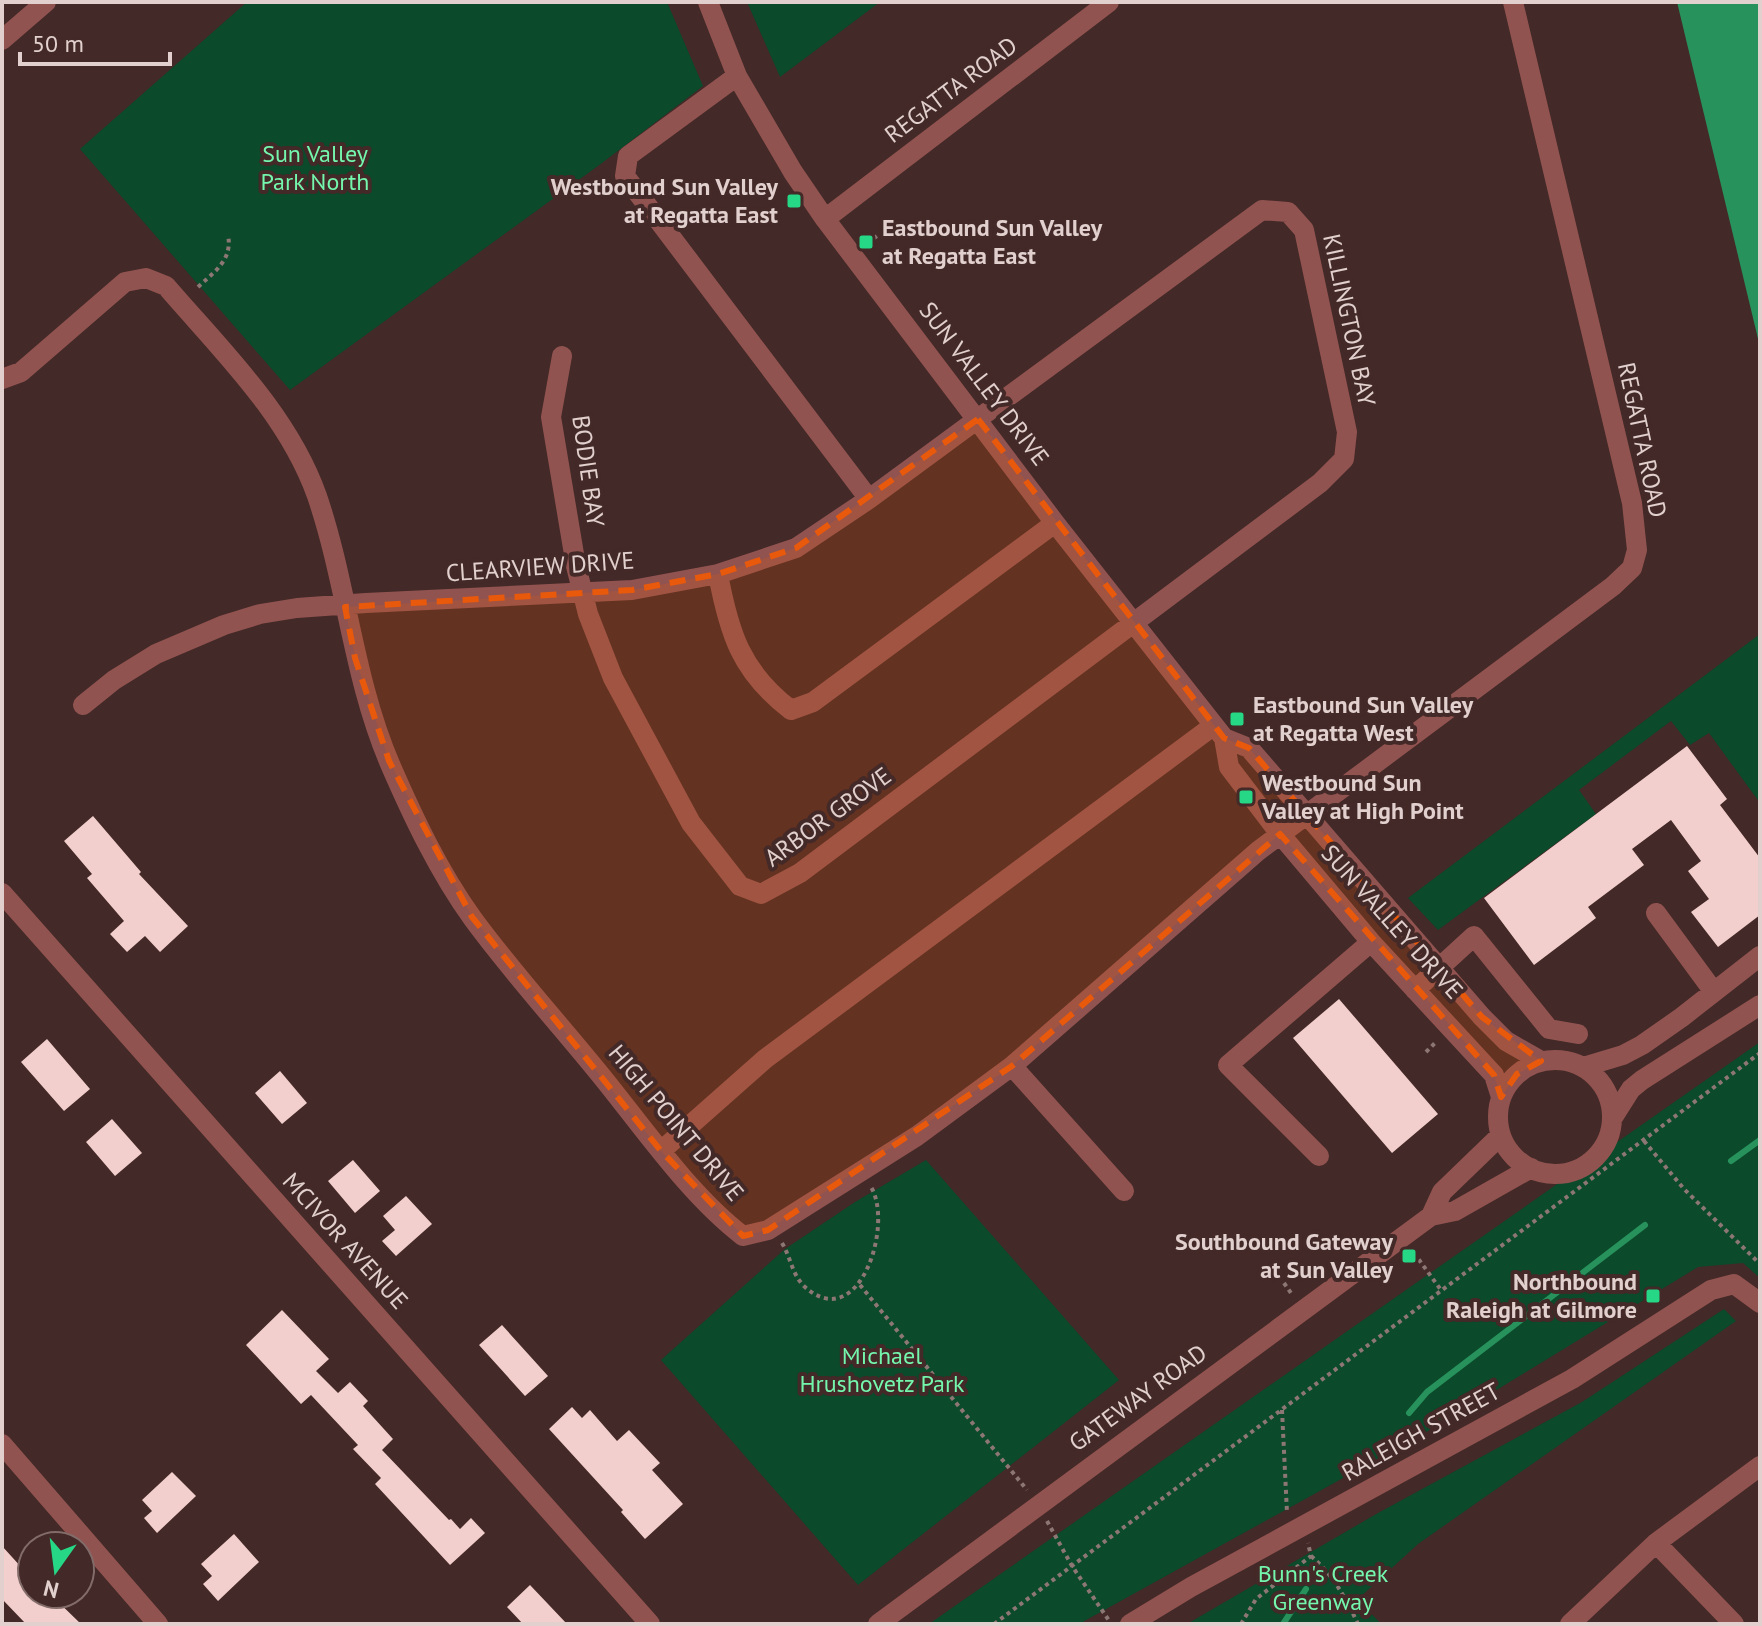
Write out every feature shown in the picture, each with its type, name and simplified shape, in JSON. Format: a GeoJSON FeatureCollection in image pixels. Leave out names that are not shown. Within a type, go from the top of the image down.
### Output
{"type":"FeatureCollection","features":[{"type":"Feature","properties":{"kind":"street"},"geometry":{"type":"LineString","coordinates":[[2,40],[46,2]]}},
{"type":"Feature","properties":{"kind":"street","name":"SUN VALLEY DRIVE"},"geometry":{"type":"LineString","coordinates":[[708,2],[737,76],[793,172],[825,219],[1218,732],[1229,767],[1292,824],[1438,968],[1506,1041],[1541,1061]]}},
{"type":"Feature","properties":{"kind":"street","name":"REGATTA ROAD"},"geometry":{"type":"LineString","coordinates":[[825,219],[1109,2]]}},
{"type":"Feature","properties":{"kind":"street","name":"REGATTA ROAD"},"geometry":{"type":"LineString","coordinates":[[1292,824],[1613,586],[1632,568],[1637,550],[1632,503],[1513,2]]}},
{"type":"Feature","properties":{"kind":"street"},"geometry":{"type":"LineString","coordinates":[[737,76],[628,156],[625,176],[869,499]]}},
{"type":"Feature","properties":{"kind":"street","name":"KILLINGTON BAY"},"geometry":{"type":"LineString","coordinates":[[978,419],[1262,210],[1288,212],[1304,230],[1347,432],[1344,459],[1320,483],[1134,625]]}},
{"type":"Feature","properties":{"kind":"street","name":"HIGH POINT DRIVE"},"geometry":{"type":"LineString","coordinates":[[2,379],[21,372],[125,282],[139,278],[160,282],[252,385],[297,451],[316,494],[340,573],[355,658],[389,761],[427,843],[472,917],[661,1151],[725,1222],[743,1236],[772,1227],[917,1136],[1012,1066],[1292,824]]}},
{"type":"Feature","properties":{"kind":"street","name":"BODIE BAY"},"geometry":{"type":"LineString","coordinates":[[562,356],[551,417],[583,593]]}},
{"type":"Feature","properties":{"kind":"street","name":"CLEARVIEW DRIVE"},"geometry":{"type":"LineString","coordinates":[[83,705],[114,680],[156,654],[224,625],[260,614],[366,603],[632,590],[718,574],[796,548],[978,419]]}},
{"type":"Feature","properties":{"kind":"street"},"geometry":{"type":"LineString","coordinates":[[718,574],[727,622],[737,647],[771,695],[791,710],[813,702],[1055,523]]}},
{"type":"Feature","properties":{"kind":"street","name":"ARBOR GROVE"},"geometry":{"type":"LineString","coordinates":[[583,593],[613,678],[691,823],[740,886],[761,894],[800,873],[1134,625]]}},
{"type":"Feature","properties":{"kind":"street"},"geometry":{"type":"LineString","coordinates":[[661,1151],[765,1059],[1218,732]]}},
{"type":"Feature","properties":{"kind":"street","name":"SUN VALLEY DRIVE"},"geometry":{"type":"LineString","coordinates":[[1218,732],[1249,748],[1292,824],[1371,942],[1494,1075],[1501,1097]]}},
{"type":"Feature","properties":{"kind":"street","name":"MCIVOR AVENUE"},"geometry":{"type":"LineString","coordinates":[[2,893],[650,1624]]}},
{"type":"Feature","properties":{"kind":"street"},"geometry":{"type":"LineString","coordinates":[[1656,913],[1714,992]]}},
{"type":"Feature","properties":{"kind":"street"},"geometry":{"type":"LineString","coordinates":[[1415,990],[1474,936],[1549,1029],[1578,1034]]}},
{"type":"Feature","properties":{"kind":"street"},"geometry":{"type":"LineString","coordinates":[[1319,1156],[1228,1065],[1371,942]]}},
{"type":"Feature","properties":{"kind":"street"},"geometry":{"type":"LineString","coordinates":[[1583,1067],[1623,1055],[1642,1045],[1760,956]]}},
{"type":"Feature","properties":{"kind":"street"},"geometry":{"type":"LineString","coordinates":[[1612,1119],[1631,1089],[1642,1080],[1760,1005]]}},
{"type":"Feature","properties":{"kind":"street"},"geometry":{"type":"LineString","coordinates":[[1562,1060],[1583,1067],[1605,1089],[1610,1103],[1612,1119],[1602,1149],[1578,1169],[1554,1173],[1531,1168],[1513,1155],[1501,1135],[1498,1109],[1501,1097],[1517,1074],[1541,1061],[1562,1060]]}},
{"type":"Feature","properties":{"kind":"street"},"geometry":{"type":"LineString","coordinates":[[1012,1066],[1124,1191]]}},
{"type":"Feature","properties":{"kind":"street","name":"GATEWAY ROAD"},"geometry":{"type":"LineString","coordinates":[[1431,1216],[1442,1192],[1501,1135]]}},
{"type":"Feature","properties":{"kind":"street","name":"GATEWAY ROAD"},"geometry":{"type":"LineString","coordinates":[[878,1624],[1431,1216],[1455,1211],[1531,1168]]}},
{"type":"Feature","properties":{"kind":"street","name":"RALEIGH STREET"},"geometry":{"type":"LineString","coordinates":[[1130,1624],[1191,1587],[1303,1537],[1572,1379],[1711,1290],[1734,1284],[1760,1303]]}},
{"type":"Feature","properties":{"kind":"street"},"geometry":{"type":"LineString","coordinates":[[2,1444],[158,1624]]}},
{"type":"Feature","properties":{"kind":"street"},"geometry":{"type":"LineString","coordinates":[[1570,1624],[1656,1543],[1760,1466]]}},
{"type":"Feature","properties":{"kind":"street"},"geometry":{"type":"LineString","coordinates":[[1656,1543],[1734,1624]]}},
{"type":"Feature","properties":{"kind":"path"},"geometry":{"type":"LineString","coordinates":[[866,242],[868,244],[880,234]]}},
{"type":"Feature","properties":{"kind":"path"},"geometry":{"type":"LineString","coordinates":[[198,287],[225,262],[230,241],[228,235]]}},
{"type":"Feature","properties":{"kind":"path"},"geometry":{"type":"LineString","coordinates":[[1426,1052],[1438,1041]]}},
{"type":"Feature","properties":{"kind":"path"},"geometry":{"type":"LineString","coordinates":[[994,1624],[1760,1053]]}},
{"type":"Feature","properties":{"kind":"path"},"geometry":{"type":"LineString","coordinates":[[1643,1140],[1684,1189],[1760,1264]]}},
{"type":"Feature","properties":{"kind":"path"},"geometry":{"type":"LineString","coordinates":[[772,1227],[785,1249],[794,1274],[813,1293],[824,1298],[845,1295],[860,1285],[877,1239],[880,1220],[875,1193],[861,1171]]}},
{"type":"Feature","properties":{"kind":"path"},"geometry":{"type":"LineString","coordinates":[[1409,1256],[1411,1250],[1441,1290]]}},
{"type":"Feature","properties":{"kind":"path"},"geometry":{"type":"LineString","coordinates":[[1284,1283],[1291,1293]]}},
{"type":"Feature","properties":{"kind":"path"},"geometry":{"type":"LineString","coordinates":[[860,1285],[1038,1504],[1072,1566],[1111,1624]]}},
{"type":"Feature","properties":{"kind":"path"},"geometry":{"type":"LineString","coordinates":[[1282,1408],[1288,1517],[1303,1537],[1311,1556],[1340,1587],[1358,1624]]}},
{"type":"Feature","properties":{"kind":"path"},"geometry":{"type":"LineString","coordinates":[[1241,1624],[1256,1599],[1311,1556]]}},
{"type":"Feature","properties":{"kind":"highlighted area"},"geometry":{"type":"Polygon","coordinates":[[[978,419],[1224,738],[1249,748],[1482,1017],[1541,1061],[1517,1074],[1501,1097],[1494,1075],[1280,834],[1012,1066],[768,1230],[743,1236],[661,1151],[472,917],[389,761],[355,658],[345,607],[632,590],[718,574],[796,548],[978,419]]]}},
{"type":"Feature","properties":{"kind":"green space","name":"Sun Valley Park North"},"geometry":{"type":"Polygon","coordinates":[[[247,2],[667,2],[703,86],[290,390],[80,149],[247,2]]]}},
{"type":"Feature","properties":{"kind":"green space"},"geometry":{"type":"Polygon","coordinates":[[[747,2],[880,2],[780,77],[747,2]]]}},
{"type":"Feature","properties":{"kind":"green space"},"geometry":{"type":"Polygon","coordinates":[[[1760,634],[1760,803],[1709,733],[1690,745],[1671,721],[1579,790],[1596,814],[1438,930],[1408,898],[1760,634]]]}},
{"type":"Feature","properties":{"kind":"green space"},"geometry":{"type":"Polygon","coordinates":[[[1760,1042],[1760,1278],[1743,1263],[1698,1267],[1439,1425],[1079,1624],[929,1624],[1760,1042]]]}},
{"type":"Feature","properties":{"kind":"green space","name":"Michael Hrushovetz Park"},"geometry":{"type":"Polygon","coordinates":[[[926,1160],[1119,1380],[858,1585],[661,1360],[785,1249],[926,1160]]]}},
{"type":"Feature","properties":{"kind":"green space","name":"Bunn's Creek Greenway"},"geometry":{"type":"Polygon","coordinates":[[[1724,1309],[1736,1321],[1418,1544],[1358,1599],[1381,1624],[1187,1624],[1378,1513],[1582,1402],[1724,1309]]]}},
{"type":"Feature","properties":{"kind":"shaded area"},"geometry":{"type":"Polygon","coordinates":[[[1677,2],[1760,2],[1760,347],[1677,2]]]}},
{"type":"Feature","properties":{"kind":"building"},"geometry":{"type":"Polygon","coordinates":[[[1687,746],[1727,799],[1720,805],[1760,858],[1760,915],[1718,947],[1691,912],[1709,899],[1688,871],[1701,861],[1671,820],[1632,849],[1644,865],[1588,907],[1596,918],[1534,965],[1484,898],[1687,746]]]}},
{"type":"Feature","properties":{"kind":"building"},"geometry":{"type":"Polygon","coordinates":[[[93,816],[141,872],[139,874],[188,926],[160,952],[145,936],[127,952],[110,934],[124,921],[87,878],[92,874],[64,841],[93,816]]]}},
{"type":"Feature","properties":{"kind":"building"},"geometry":{"type":"Polygon","coordinates":[[[1339,999],[1438,1114],[1392,1153],[1293,1038],[1339,999]]]}},
{"type":"Feature","properties":{"kind":"building"},"geometry":{"type":"Polygon","coordinates":[[[47,1039],[90,1089],[64,1111],[21,1062],[47,1039]]]}},
{"type":"Feature","properties":{"kind":"building"},"geometry":{"type":"Polygon","coordinates":[[[280,1071],[307,1103],[282,1124],[255,1093],[280,1071]]]}},
{"type":"Feature","properties":{"kind":"building"},"geometry":{"type":"Polygon","coordinates":[[[112,1119],[142,1153],[115,1176],[86,1142],[112,1119]]]}},
{"type":"Feature","properties":{"kind":"building"},"geometry":{"type":"Polygon","coordinates":[[[353,1160],[380,1191],[355,1213],[328,1181],[353,1160]]]}},
{"type":"Feature","properties":{"kind":"building"},"geometry":{"type":"Polygon","coordinates":[[[406,1196],[432,1224],[396,1256],[382,1241],[395,1230],[383,1216],[406,1196]]]}},
{"type":"Feature","properties":{"kind":"building"},"geometry":{"type":"Polygon","coordinates":[[[282,1310],[329,1359],[316,1371],[338,1393],[350,1382],[368,1401],[363,1406],[393,1439],[382,1450],[460,1529],[471,1518],[485,1533],[450,1565],[375,1484],[381,1478],[353,1449],[358,1445],[311,1395],[301,1404],[246,1345],[282,1310]]]}},
{"type":"Feature","properties":{"kind":"building"},"geometry":{"type":"Polygon","coordinates":[[[502,1325],[548,1376],[525,1396],[479,1345],[502,1325]]]}},
{"type":"Feature","properties":{"kind":"building"},"geometry":{"type":"Polygon","coordinates":[[[572,1407],[582,1418],[590,1410],[617,1441],[629,1430],[660,1463],[652,1470],[683,1504],[645,1539],[621,1512],[623,1510],[549,1429],[572,1407]]]}},
{"type":"Feature","properties":{"kind":"building"},"geometry":{"type":"Polygon","coordinates":[[[172,1472],[196,1496],[157,1533],[144,1518],[152,1511],[142,1500],[172,1472]]]}},
{"type":"Feature","properties":{"kind":"building"},"geometry":{"type":"Polygon","coordinates":[[[234,1534],[259,1562],[218,1601],[203,1584],[212,1576],[201,1564],[234,1534]]]}},
{"type":"Feature","properties":{"kind":"building"},"geometry":{"type":"Polygon","coordinates":[[[2,1546],[16,1561],[16,1610],[67,1610],[81,1624],[26,1624],[2,1599],[2,1546]]]}},
{"type":"Feature","properties":{"kind":"building"},"geometry":{"type":"Polygon","coordinates":[[[530,1585],[567,1624],[523,1624],[507,1607],[530,1585]]]}},
{"type":"Feature","properties":{"kind":"waterway"},"geometry":{"type":"LineString","coordinates":[[1731,1161],[1760,1140]]}},
{"type":"Feature","properties":{"kind":"waterway"},"geometry":{"type":"LineString","coordinates":[[1409,1413],[1427,1392],[1645,1225]]}},
{"type":"Feature","properties":{"kind":"waterway"},"geometry":{"type":"LineString","coordinates":[[1283,1624],[1306,1589]]}},
{"type":"Feature","properties":{"kind":"place","name":"Westbound Sun Valley at Regatta East"},"geometry":{"type":"Point","coordinates":[794,201]}},
{"type":"Feature","properties":{"kind":"place","name":"Eastbound Sun Valley at Regatta East"},"geometry":{"type":"Point","coordinates":[866,242]}},
{"type":"Feature","properties":{"kind":"place","name":"Eastbound Sun Valley at Regatta West"},"geometry":{"type":"Point","coordinates":[1237,719]}},
{"type":"Feature","properties":{"kind":"place","name":"Westbound Sun Valley at High Point"},"geometry":{"type":"Point","coordinates":[1246,797]}},
{"type":"Feature","properties":{"kind":"place","name":"Southbound Gateway at Sun Valley"},"geometry":{"type":"Point","coordinates":[1409,1256]}},
{"type":"Feature","properties":{"kind":"place","name":"Northbound Raleigh at Gilmore"},"geometry":{"type":"Point","coordinates":[1653,1296]}}]}
